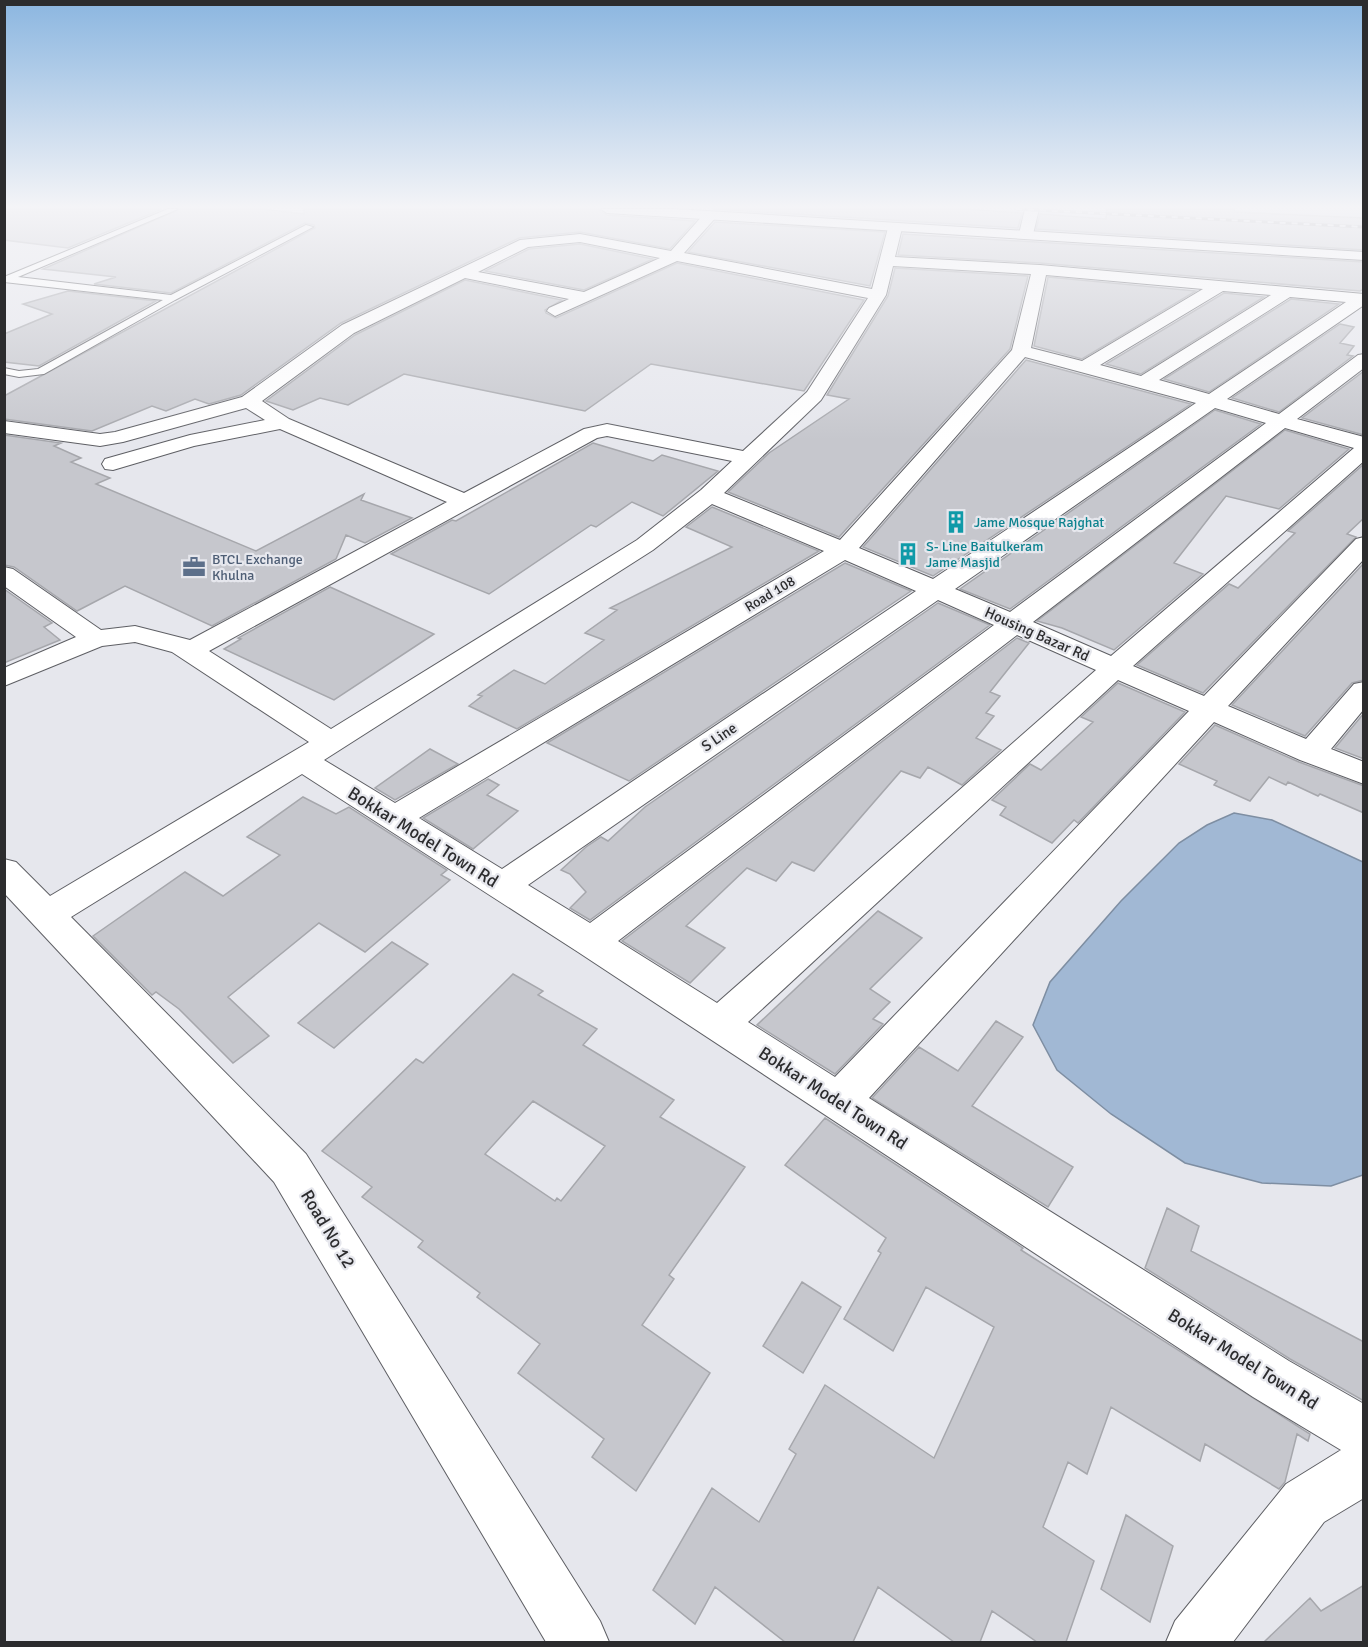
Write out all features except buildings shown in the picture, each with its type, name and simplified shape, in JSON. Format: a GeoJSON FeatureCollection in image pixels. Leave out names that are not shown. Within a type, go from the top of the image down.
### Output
{"type":"FeatureCollection","features":[{"type":"Feature","properties":{"kind":"street"},"geometry":{"type":"LineString","coordinates":[[4,427],[100,440],[116,438],[249,401],[348,329],[436,286]]}},
{"type":"Feature","properties":{"kind":"street"},"geometry":{"type":"LineString","coordinates":[[528,286],[586,297]]}},
{"type":"Feature","properties":{"kind":"street"},"geometry":{"type":"LineString","coordinates":[[555,311],[610,286]]}},
{"type":"Feature","properties":{"kind":"street"},"geometry":{"type":"LineString","coordinates":[[829,286],[878,295]]}},
{"type":"Feature","properties":{"kind":"street"},"geometry":{"type":"LineString","coordinates":[[47,915],[317,752],[645,545],[709,495],[814,396],[878,295],[880,286]]}},
{"type":"Feature","properties":{"kind":"street","name":"Road 108"},"geometry":{"type":"LineString","coordinates":[[395,818],[845,549],[1021,351],[1036,286]]}},
{"type":"Feature","properties":{"kind":"street"},"geometry":{"type":"LineString","coordinates":[[1084,367],[1221,286]]}},
{"type":"Feature","properties":{"kind":"street"},"geometry":{"type":"LineString","coordinates":[[1232,286],[1362,299]]}},
{"type":"Feature","properties":{"kind":"street"},"geometry":{"type":"LineString","coordinates":[[1144,382],[1289,291]]}},
{"type":"Feature","properties":{"kind":"street","name":"S Line"},"geometry":{"type":"LineString","coordinates":[[502,885],[1362,299]]}},
{"type":"Feature","properties":{"kind":"street"},"geometry":{"type":"LineString","coordinates":[[1021,351],[1144,382],[1364,444]]}},
{"type":"Feature","properties":{"kind":"street"},"geometry":{"type":"LineString","coordinates":[[591,942],[1364,359]]}},
{"type":"Feature","properties":{"kind":"street"},"geometry":{"type":"LineString","coordinates":[[249,401],[282,423],[465,501]]}},
{"type":"Feature","properties":{"kind":"street"},"geometry":{"type":"LineString","coordinates":[[113,464],[190,441],[282,423]]}},
{"type":"Feature","properties":{"kind":"street"},"geometry":{"type":"LineString","coordinates":[[189,651],[591,433],[607,430],[747,458]]}},
{"type":"Feature","properties":{"kind":"street"},"geometry":{"type":"LineString","coordinates":[[719,1025],[1113,669],[1364,450]]}},
{"type":"Feature","properties":{"kind":"street","name":"Housing Bazar Rd"},"geometry":{"type":"LineString","coordinates":[[709,495],[845,549],[1113,669],[1364,774]]}},
{"type":"Feature","properties":{"kind":"street"},"geometry":{"type":"LineString","coordinates":[[839,1101],[1364,544]]}},
{"type":"Feature","properties":{"kind":"street"},"geometry":{"type":"LineString","coordinates":[[4,574],[96,639]]}},
{"type":"Feature","properties":{"kind":"street","name":"Bokkar Model Town Rd"},"geometry":{"type":"LineString","coordinates":[[4,678],[96,639],[135,634],[182,646],[317,752],[330,780],[502,885],[1271,1378],[1364,1434]]}},
{"type":"Feature","properties":{"kind":"street"},"geometry":{"type":"LineString","coordinates":[[1311,753],[1364,690]]}},
{"type":"Feature","properties":{"kind":"street","name":"Road No 12"},"geometry":{"type":"LineString","coordinates":[[4,872],[290,1168],[579,1642]]}},
{"type":"Feature","properties":{"kind":"street"},"geometry":{"type":"LineString","coordinates":[[1196,1642],[1305,1503],[1364,1467]]}},
{"type":"Feature","properties":{"kind":"lane"},"geometry":{"type":"LineString","coordinates":[[66,286],[172,298]]}},
{"type":"Feature","properties":{"kind":"lane"},"geometry":{"type":"LineString","coordinates":[[4,371],[20,374],[40,372],[195,286]]}},
{"type":"Feature","properties":{"kind":"water"},"geometry":{"type":"Polygon","coordinates":[[[1234,813],[1272,820],[1363,862],[1363,1175],[1331,1186],[1262,1183],[1185,1163],[1111,1114],[1057,1070],[1033,1025],[1050,982],[1121,901],[1179,843],[1207,825],[1234,813]]]}},
{"type":"Feature","properties":{"kind":"place","name":"Jame Mosque Rajghat"},"geometry":{"type":"Point","coordinates":[956,522]}},
{"type":"Feature","properties":{"kind":"place","name":"S- Line Baitulkeram Jame Masjid"},"geometry":{"type":"Point","coordinates":[908,554]}},
{"type":"Feature","properties":{"kind":"place","name":"BTCL Exchange Khulna"},"geometry":{"type":"Point","coordinates":[194,567]}}]}
